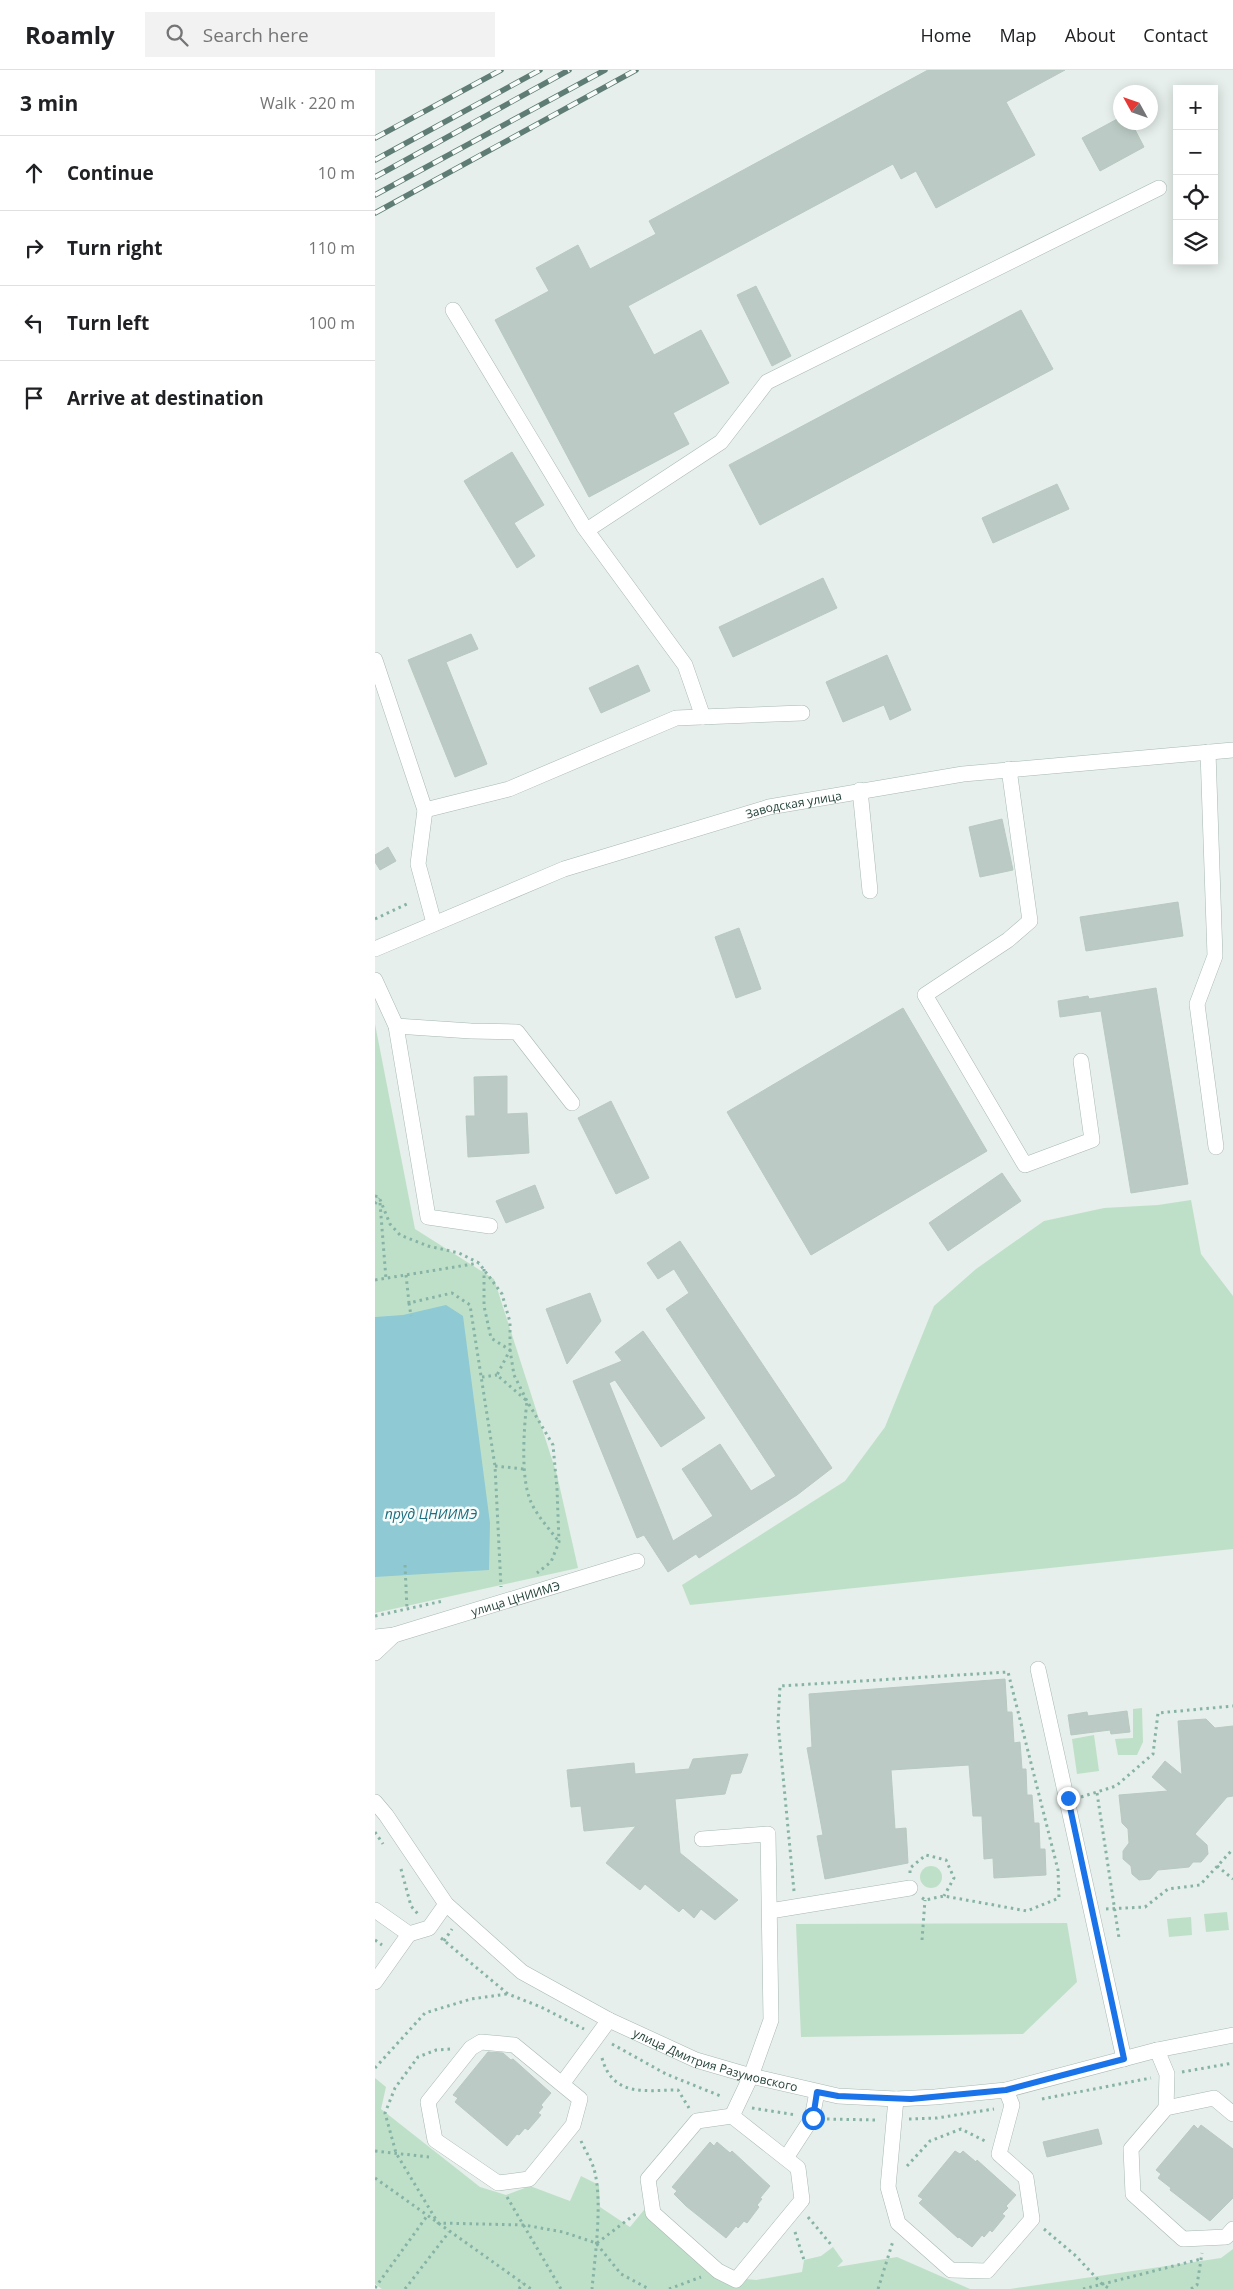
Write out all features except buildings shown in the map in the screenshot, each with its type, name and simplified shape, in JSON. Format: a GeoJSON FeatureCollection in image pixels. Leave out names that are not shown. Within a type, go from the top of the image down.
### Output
{"type":"FeatureCollection","features":[{"type":"Feature","properties":{"kind":"street"},"geometry":{"type":"LineString","coordinates":[[587,530],[721,442],[767,382],[1159,188]]}},
{"type":"Feature","properties":{"kind":"street"},"geometry":{"type":"LineString","coordinates":[[453,310],[587,530],[685,665],[703,716]]}},
{"type":"Feature","properties":{"kind":"street"},"geometry":{"type":"LineString","coordinates":[[375,660],[425,810],[418,864],[434,923]]}},
{"type":"Feature","properties":{"kind":"street"},"geometry":{"type":"LineString","coordinates":[[425,810],[509,789],[676,718],[802,713]]}},
{"type":"Feature","properties":{"kind":"street","name":"Заводская улица"},"geometry":{"type":"LineString","coordinates":[[375,949],[563,869],[769,807],[963,774],[1233,750]]}},
{"type":"Feature","properties":{"kind":"street"},"geometry":{"type":"LineString","coordinates":[[1208,752],[1215,956],[1197,1004],[1216,1147]]}},
{"type":"Feature","properties":{"kind":"street"},"geometry":{"type":"LineString","coordinates":[[1009,769],[1030,921],[1008,940],[925,996],[1025,1166],[1092,1140],[1081,1061]]}},
{"type":"Feature","properties":{"kind":"street"},"geometry":{"type":"LineString","coordinates":[[860,790],[870,891]]}},
{"type":"Feature","properties":{"kind":"street"},"geometry":{"type":"LineString","coordinates":[[375,980],[396,1026],[428,1217],[490,1226]]}},
{"type":"Feature","properties":{"kind":"street"},"geometry":{"type":"LineString","coordinates":[[396,1026],[517,1032],[572,1102]]}},
{"type":"Feature","properties":{"kind":"street","name":"улица ЦНИИМЭ"},"geometry":{"type":"LineString","coordinates":[[375,1637],[394,1635],[637,1561]]}},
{"type":"Feature","properties":{"kind":"street","name":"улица ЦНИИМЭ"},"geometry":{"type":"LineString","coordinates":[[375,1653],[394,1635]]}},
{"type":"Feature","properties":{"kind":"street"},"geometry":{"type":"LineString","coordinates":[[1038,1669],[1093,1909],[1124,2059]]}},
{"type":"Feature","properties":{"kind":"street","name":"улица Дмитрия Разумовского"},"geometry":{"type":"LineString","coordinates":[[375,1802],[386,1815],[446,1904],[522,1972],[609,2020],[695,2060],[751,2076],[817,2092],[896,2099],[1006,2090],[1157,2050],[1233,2036]]}},
{"type":"Feature","properties":{"kind":"street"},"geometry":{"type":"LineString","coordinates":[[702,1839],[768,1834],[771,2020],[751,2076],[732,2116]]}},
{"type":"Feature","properties":{"kind":"street"},"geometry":{"type":"LineString","coordinates":[[770,1911],[910,1888]]}},
{"type":"Feature","properties":{"kind":"street"},"geometry":{"type":"LineString","coordinates":[[375,1982],[409,1934],[429,1928],[446,1904]]}},
{"type":"Feature","properties":{"kind":"street"},"geometry":{"type":"LineString","coordinates":[[375,1910],[409,1934]]}},
{"type":"Feature","properties":{"kind":"street"},"geometry":{"type":"LineString","coordinates":[[563,2084],[596,2035],[609,2020]]}},
{"type":"Feature","properties":{"kind":"street"},"geometry":{"type":"LineString","coordinates":[[481,2042],[513,2045],[563,2084],[580,2098],[573,2125],[529,2179],[498,2183],[435,2140],[428,2102],[471,2048],[481,2042]]}},
{"type":"Feature","properties":{"kind":"street"},"geometry":{"type":"LineString","coordinates":[[1157,2050],[1167,2074],[1166,2108]]}},
{"type":"Feature","properties":{"kind":"street"},"geometry":{"type":"LineString","coordinates":[[896,2099],[888,2187],[898,2223],[951,2270],[987,2271],[1032,2219],[1027,2178],[999,2154],[1012,2105],[1006,2090]]}},
{"type":"Feature","properties":{"kind":"street"},"geometry":{"type":"LineString","coordinates":[[786,2158],[813,2118],[817,2092]]}},
{"type":"Feature","properties":{"kind":"street"},"geometry":{"type":"LineString","coordinates":[[1233,2114],[1214,2098],[1166,2108],[1131,2149],[1133,2194],[1183,2238],[1226,2237],[1233,2229]]}},
{"type":"Feature","properties":{"kind":"street"},"geometry":{"type":"LineString","coordinates":[[732,2116],[798,2168],[802,2200],[737,2280],[718,2271],[653,2213],[648,2180],[697,2122],[732,2116]]}},
{"type":"Feature","properties":{"kind":"path"},"geometry":{"type":"LineString","coordinates":[[375,920],[407,904]]}},
{"type":"Feature","properties":{"kind":"path"},"geometry":{"type":"LineString","coordinates":[[375,1204],[377,1197]]}},
{"type":"Feature","properties":{"kind":"path"},"geometry":{"type":"LineString","coordinates":[[377,1197],[390,1224],[400,1235],[428,1246],[459,1253],[479,1262],[502,1294],[510,1322],[510,1350],[515,1375],[527,1401],[553,1445],[559,1542],[551,1562],[532,1576]]}},
{"type":"Feature","properties":{"kind":"path"},"geometry":{"type":"LineString","coordinates":[[377,1197],[386,1279]]}},
{"type":"Feature","properties":{"kind":"path"},"geometry":{"type":"LineString","coordinates":[[375,1280],[479,1262]]}},
{"type":"Feature","properties":{"kind":"path"},"geometry":{"type":"LineString","coordinates":[[484,1268],[484,1306],[491,1338],[510,1350]]}},
{"type":"Feature","properties":{"kind":"path"},"geometry":{"type":"LineString","coordinates":[[406,1275],[411,1316]]}},
{"type":"Feature","properties":{"kind":"path"},"geometry":{"type":"LineString","coordinates":[[409,1303],[452,1294],[470,1305],[495,1466],[501,1587]]}},
{"type":"Feature","properties":{"kind":"path"},"geometry":{"type":"LineString","coordinates":[[497,1375],[510,1350]]}},
{"type":"Feature","properties":{"kind":"path"},"geometry":{"type":"LineString","coordinates":[[481,1377],[497,1375],[527,1401]]}},
{"type":"Feature","properties":{"kind":"path"},"geometry":{"type":"LineString","coordinates":[[527,1401],[523,1434],[524,1469],[530,1502],[559,1542]]}},
{"type":"Feature","properties":{"kind":"path"},"geometry":{"type":"LineString","coordinates":[[495,1466],[524,1469]]}},
{"type":"Feature","properties":{"kind":"path"},"geometry":{"type":"LineString","coordinates":[[405,1565],[407,1609]]}},
{"type":"Feature","properties":{"kind":"path"},"geometry":{"type":"LineString","coordinates":[[493,1590],[507,1586]]}},
{"type":"Feature","properties":{"kind":"path"},"geometry":{"type":"LineString","coordinates":[[375,1616],[446,1600]]}},
{"type":"Feature","properties":{"kind":"path"},"geometry":{"type":"LineString","coordinates":[[795,1908],[778,1723],[780,1686],[1008,1672],[1058,1870],[1059,1898],[1027,1911],[944,1896],[925,1900]]}},
{"type":"Feature","properties":{"kind":"path"},"geometry":{"type":"LineString","coordinates":[[1068,1798],[1097,1793],[1116,1786],[1153,1754],[1157,1713],[1233,1706]]}},
{"type":"Feature","properties":{"kind":"path"},"geometry":{"type":"LineString","coordinates":[[1097,1793],[1116,1908],[1119,1938]]}},
{"type":"Feature","properties":{"kind":"path"},"geometry":{"type":"LineString","coordinates":[[1093,1909],[1145,1907],[1168,1889],[1200,1885],[1233,1849]]}},
{"type":"Feature","properties":{"kind":"path"},"geometry":{"type":"LineString","coordinates":[[925,1900],[910,1888],[910,1868],[926,1855],[945,1860],[954,1878],[944,1896]]}},
{"type":"Feature","properties":{"kind":"path"},"geometry":{"type":"LineString","coordinates":[[1217,1866],[1233,1879]]}},
{"type":"Feature","properties":{"kind":"path"},"geometry":{"type":"LineString","coordinates":[[922,1940],[925,1900]]}},
{"type":"Feature","properties":{"kind":"path"},"geometry":{"type":"LineString","coordinates":[[375,1940],[385,1946]]}},
{"type":"Feature","properties":{"kind":"path"},"geometry":{"type":"LineString","coordinates":[[375,2068],[425,2014],[471,1999],[508,1994]]}},
{"type":"Feature","properties":{"kind":"path"},"geometry":{"type":"LineString","coordinates":[[596,2035],[605,2070],[622,2087],[644,2092],[678,2090],[697,2122]]}},
{"type":"Feature","properties":{"kind":"path"},"geometry":{"type":"LineString","coordinates":[[573,2125],[594,2168],[597,2187],[596,2243],[592,2289]]}},
{"type":"Feature","properties":{"kind":"path"},"geometry":{"type":"LineString","coordinates":[[906,2167],[930,2141],[961,2129],[1001,2149]]}},
{"type":"Feature","properties":{"kind":"path"},"geometry":{"type":"LineString","coordinates":[[375,2151],[435,2157]]}},
{"type":"Feature","properties":{"kind":"path"},"geometry":{"type":"LineString","coordinates":[[375,2178],[531,2289]]}},
{"type":"Feature","properties":{"kind":"path"},"geometry":{"type":"LineString","coordinates":[[498,2183],[561,2289]]}},
{"type":"Feature","properties":{"kind":"path"},"geometry":{"type":"LineString","coordinates":[[596,2243],[651,2202]]}},
{"type":"Feature","properties":{"kind":"path"},"geometry":{"type":"LineString","coordinates":[[795,2209],[806,2214],[833,2247]]}},
{"type":"Feature","properties":{"kind":"path"},"geometry":{"type":"LineString","coordinates":[[375,2288],[427,2216]]}},
{"type":"Feature","properties":{"kind":"path"},"geometry":{"type":"LineString","coordinates":[[1032,2219],[1076,2256],[1102,2284],[1110,2289]]}},
{"type":"Feature","properties":{"kind":"path"},"geometry":{"type":"LineString","coordinates":[[784,2223],[796,2232],[803,2260]]}},
{"type":"Feature","properties":{"kind":"path"},"geometry":{"type":"LineString","coordinates":[[878,2289],[898,2223]]}},
{"type":"Feature","properties":{"kind":"path"},"geometry":{"type":"LineString","coordinates":[[405,2289],[449,2232]]}},
{"type":"Feature","properties":{"kind":"path"},"geometry":{"type":"LineString","coordinates":[[1191,2289],[1197,2285],[1204,2238]]}},
{"type":"Feature","properties":{"kind":"path"},"geometry":{"type":"LineString","coordinates":[[1083,2289],[1201,2260]]}},
{"type":"Feature","properties":{"kind":"path"},"geometry":{"type":"LineString","coordinates":[[669,2289],[718,2271]]}},
{"type":"Feature","properties":{"kind":"path"},"geometry":{"type":"LineString","coordinates":[[519,2289],[523,2283]]}},
{"type":"Feature","properties":{"kind":"green space"},"geometry":{"type":"Polygon","coordinates":[[[375,1024],[415,1229],[494,1279],[557,1475],[578,1568],[375,1613],[375,1024]]]}},
{"type":"Feature","properties":{"kind":"green space"},"geometry":{"type":"Polygon","coordinates":[[[1191,1200],[1201,1254],[1233,1296],[1233,1549],[690,1605],[682,1585],[845,1481],[885,1427],[934,1306],[976,1269],[1044,1221],[1104,1208],[1158,1205],[1191,1200]]]}},
{"type":"Feature","properties":{"kind":"green space"},"geometry":{"type":"Polygon","coordinates":[[[1142,1708],[1143,1742],[1137,1755],[1118,1755],[1115,1739],[1133,1738],[1133,1709],[1142,1708]]]}},
{"type":"Feature","properties":{"kind":"green space"},"geometry":{"type":"Polygon","coordinates":[[[1094,1735],[1099,1771],[1077,1774],[1072,1739],[1094,1735]]]}},
{"type":"Feature","properties":{"kind":"green space"},"geometry":{"type":"Polygon","coordinates":[[[931,1866],[939,1869],[942,1877],[939,1885],[931,1888],[923,1885],[920,1877],[923,1869],[931,1866]]]}},
{"type":"Feature","properties":{"kind":"green space"},"geometry":{"type":"Polygon","coordinates":[[[1227,1912],[1229,1930],[1206,1932],[1204,1914],[1227,1912]]]}},
{"type":"Feature","properties":{"kind":"green space"},"geometry":{"type":"Polygon","coordinates":[[[1191,1917],[1192,1935],[1169,1937],[1167,1919],[1191,1917]]]}},
{"type":"Feature","properties":{"kind":"green space"},"geometry":{"type":"Polygon","coordinates":[[[1067,1923],[1077,1982],[1023,2034],[801,2037],[796,1924],[1067,1923]]]}},
{"type":"Feature","properties":{"kind":"green space"},"geometry":{"type":"Polygon","coordinates":[[[375,2078],[386,2087],[381,2109],[480,2187],[506,2195],[530,2186],[570,2201],[581,2176],[599,2185],[600,2207],[630,2227],[644,2210],[726,2277],[756,2280],[802,2272],[804,2260],[821,2256],[833,2247],[843,2261],[837,2267],[897,2257],[970,2289],[382,2289],[375,2284],[375,2078]]]}},
{"type":"Feature","properties":{"kind":"green space"},"geometry":{"type":"Polygon","coordinates":[[[1233,2249],[1233,2289],[1010,2289],[1221,2258],[1233,2249]]]}},
{"type":"Feature","properties":{"kind":"water","name":"пруд ЦНИИМЭ"},"geometry":{"type":"Polygon","coordinates":[[[446,1305],[463,1316],[490,1523],[489,1570],[375,1577],[375,1317],[403,1315],[446,1305]]]}},
{"type":"Feature","properties":{"kind":"railway"},"geometry":{"type":"LineString","coordinates":[[375,138],[501,70]]}},
{"type":"Feature","properties":{"kind":"railway"},"geometry":{"type":"LineString","coordinates":[[375,160],[540,70]]}},
{"type":"Feature","properties":{"kind":"railway"},"geometry":{"type":"LineString","coordinates":[[375,177],[569,70]]}},
{"type":"Feature","properties":{"kind":"railway"},"geometry":{"type":"LineString","coordinates":[[375,195],[605,70]]}},
{"type":"Feature","properties":{"kind":"railway"},"geometry":{"type":"LineString","coordinates":[[375,213],[636,70]]}},
{"type":"Feature","properties":{"kind":"route"},"geometry":{"type":"LineString","coordinates":[[813,2118],[817,2092],[838,2096],[911,2099],[1006,2090],[1124,2059],[1068,1798]]}}]}
